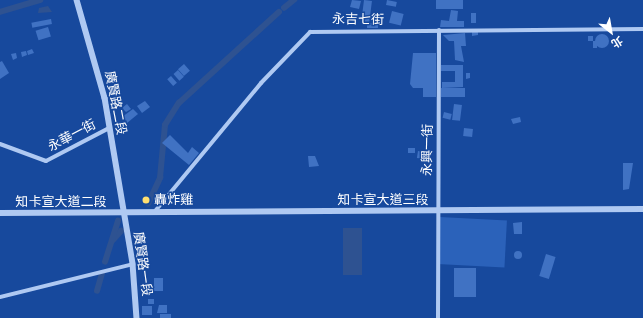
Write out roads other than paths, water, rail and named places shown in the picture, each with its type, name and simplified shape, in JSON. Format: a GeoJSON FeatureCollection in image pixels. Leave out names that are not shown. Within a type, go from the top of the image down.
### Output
{"type":"FeatureCollection","features":[{"type":"Feature","properties":{"kind":"street","name":"廣賢路二段"},"geometry":{"type":"LineString","coordinates":[[77,0],[101,78],[123,212]]}},
{"type":"Feature","properties":{"kind":"street","name":"永吉七街"},"geometry":{"type":"LineString","coordinates":[[156,210],[261,83],[310,32],[643,29]]}},
{"type":"Feature","properties":{"kind":"street","name":"永興一街"},"geometry":{"type":"LineString","coordinates":[[438,318],[437,211],[439,30]]}},
{"type":"Feature","properties":{"kind":"street","name":"永華一街"},"geometry":{"type":"LineString","coordinates":[[0,144],[46,161],[109,128]]}},
{"type":"Feature","properties":{"kind":"street","name":"知卡宣大道三段"},"geometry":{"type":"LineString","coordinates":[[123,212],[156,210],[437,211],[643,209]]}},
{"type":"Feature","properties":{"kind":"street","name":"知卡宣大道二段"},"geometry":{"type":"LineString","coordinates":[[0,213],[123,212]]}},
{"type":"Feature","properties":{"kind":"street","name":"廣賢路一段"},"geometry":{"type":"LineString","coordinates":[[123,212],[133,264],[137,318]]}},
{"type":"Feature","properties":{"kind":"street"},"geometry":{"type":"LineString","coordinates":[[0,297],[133,264]]}},
{"type":"Feature","properties":{"kind":"waterway"},"geometry":{"type":"LineString","coordinates":[[0,12],[40,0]]}},
{"type":"Feature","properties":{"kind":"waterway"},"geometry":{"type":"LineString","coordinates":[[284,8],[294,0]]}},
{"type":"Feature","properties":{"kind":"waterway"},"geometry":{"type":"LineString","coordinates":[[148,204],[160,178],[165,125],[179,103],[279,12]]}},
{"type":"Feature","properties":{"kind":"waterway"},"geometry":{"type":"LineString","coordinates":[[105,262],[118,221]]}},
{"type":"Feature","properties":{"kind":"waterway"},"geometry":{"type":"LineString","coordinates":[[113,240],[121,231]]}},
{"type":"Feature","properties":{"kind":"waterway"},"geometry":{"type":"LineString","coordinates":[[97,291],[102,274]]}},
{"type":"Feature","properties":{"kind":"place","name":"轟炸雞"},"geometry":{"type":"Point","coordinates":[146,200]}}]}
